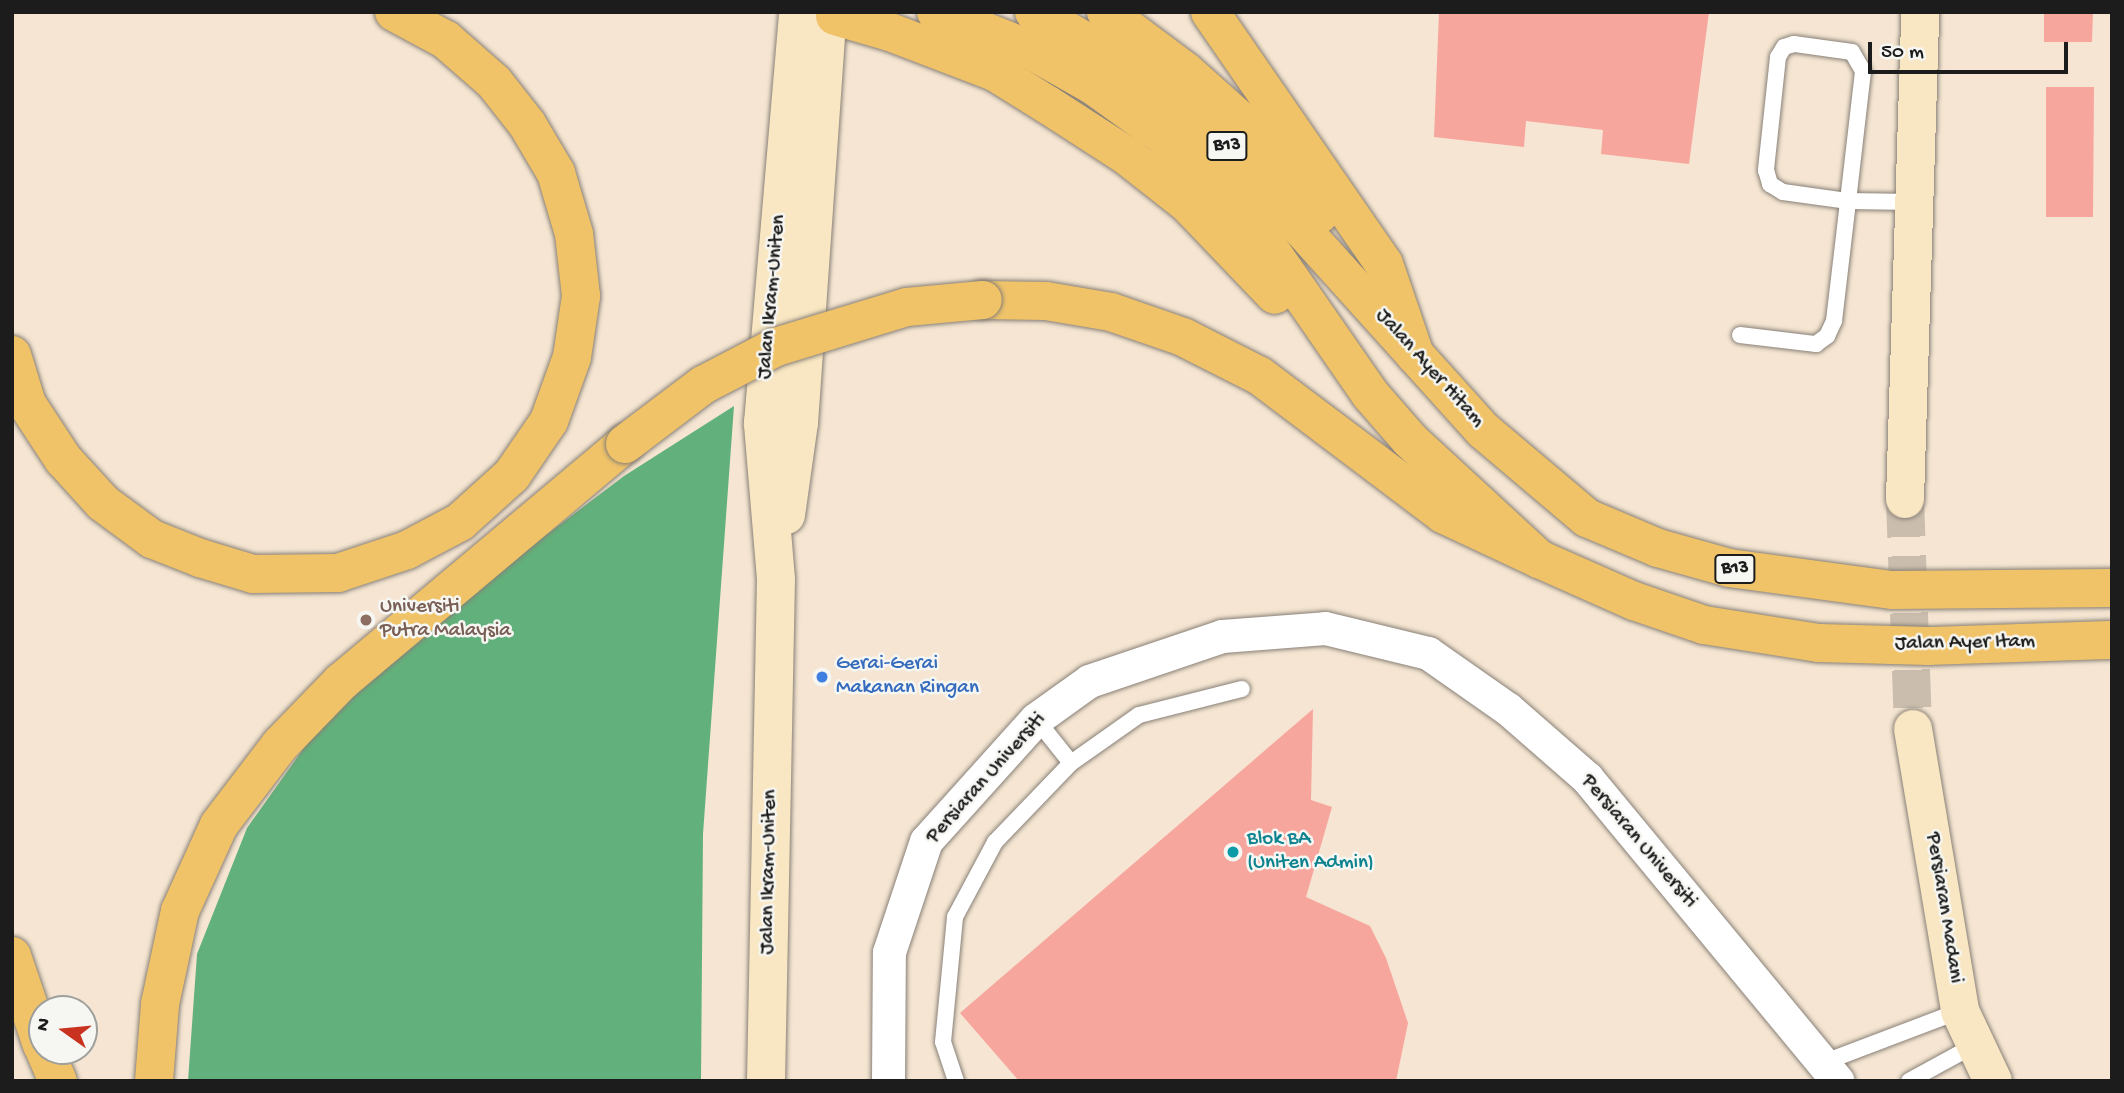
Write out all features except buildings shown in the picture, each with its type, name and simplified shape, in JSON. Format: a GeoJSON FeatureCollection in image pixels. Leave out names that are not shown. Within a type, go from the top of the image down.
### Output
{"type":"FeatureCollection","features":[{"type":"Feature","properties":{"kind":"main road"},"geometry":{"type":"LineString","coordinates":[[12,355],[27,404],[63,459],[103,503],[152,539],[200,558],[253,574],[338,573],[407,550],[460,522],[512,475],[549,421],[572,357],[581,296],[574,234],[556,173],[527,124],[494,82],[446,40],[394,12]]}},
{"type":"Feature","properties":{"kind":"main road","name":"B13"},"geometry":{"type":"LineString","coordinates":[[936,12],[1033,25],[1105,94],[1162,135],[1215,184],[1269,248],[1340,354],[1410,440],[1539,559]]}},
{"type":"Feature","properties":{"kind":"main road"},"geometry":{"type":"LineString","coordinates":[[1106,12],[1185,71],[1284,167],[1365,275],[1381,316]]}},
{"type":"Feature","properties":{"kind":"main road"},"geometry":{"type":"LineString","coordinates":[[1210,12],[1384,264],[1415,355]]}},
{"type":"Feature","properties":{"kind":"main road"},"geometry":{"type":"LineString","coordinates":[[1905,499],[1920,12]]}},
{"type":"Feature","properties":{"kind":"main road"},"geometry":{"type":"LineString","coordinates":[[819,15],[890,32],[995,72],[1127,156],[1189,205],[1252,267],[1308,337],[1340,354]]}},
{"type":"Feature","properties":{"kind":"main road","name":"Jalan Ikram-Uniten"},"geometry":{"type":"LineString","coordinates":[[766,1081],[776,579],[763,423],[819,15]]}},
{"type":"Feature","properties":{"kind":"main road","name":"Jalan Ayer Hitam"},"geometry":{"type":"LineString","coordinates":[[1033,25],[1116,59],[1219,139],[1485,431],[1587,518],[1658,548],[1729,568],[1892,590],[2112,588]]}},
{"type":"Feature","properties":{"kind":"main road"},"geometry":{"type":"LineString","coordinates":[[155,1081],[160,1004],[180,911],[219,825],[280,745],[341,682],[625,444],[703,385],[776,347],[907,307],[983,300],[1046,301],[1111,312],[1183,337],[1260,376],[1443,514],[1539,559]]}},
{"type":"Feature","properties":{"kind":"main road","name":"Jalan Ayer Itam"},"geometry":{"type":"LineString","coordinates":[[1539,559],[1634,601],[1704,625],[1819,643],[1929,646],[2112,640]]}},
{"type":"Feature","properties":{"kind":"main road","name":"Persiaran Madani"},"geometry":{"type":"LineString","coordinates":[[1913,729],[1960,1010],[1993,1081]]}},
{"type":"Feature","properties":{"kind":"main road"},"geometry":{"type":"LineString","coordinates":[[12,956],[28,1003]]}},
{"type":"Feature","properties":{"kind":"street","name":"Persiaran Universiti"},"geometry":{"type":"LineString","coordinates":[[888,1081],[889,952],[926,841],[1036,719],[1089,681],[1222,636],[1325,628],[1428,653],[1508,709],[1587,778],[1831,1072]]}},
{"type":"Feature","properties":{"kind":"lane"},"geometry":{"type":"LineString","coordinates":[[1740,335],[1816,344],[1827,336],[1834,321],[1847,201],[1861,60],[1852,52],[1794,44],[1784,47],[1778,57],[1768,158],[1770,184],[1783,192],[1847,201],[1913,202]]}},
{"type":"Feature","properties":{"kind":"lane"},"geometry":{"type":"LineString","coordinates":[[956,1081],[943,1042],[955,917],[995,842],[1071,763],[1139,715],[1241,689]]}},
{"type":"Feature","properties":{"kind":"lane"},"geometry":{"type":"LineString","coordinates":[[1036,719],[1071,763]]}},
{"type":"Feature","properties":{"kind":"lane"},"geometry":{"type":"LineString","coordinates":[[1831,1072],[1960,1010]]}},
{"type":"Feature","properties":{"kind":"lane"},"geometry":{"type":"LineString","coordinates":[[1909,1081],[1975,1045]]}},
{"type":"Feature","properties":{"kind":"green space"},"geometry":{"type":"Polygon","coordinates":[[[734,406],[703,834],[701,1081],[188,1081],[197,954],[247,828],[316,731],[447,610],[624,476],[734,406]]]}},
{"type":"Feature","properties":{"kind":"tunnel"},"geometry":{"type":"LineString","coordinates":[[1905,499],[1913,729]]}},
{"type":"Feature","properties":{"kind":"place","name":"Universiti Putra Malaysia"},"geometry":{"type":"Point","coordinates":[366,620]}},
{"type":"Feature","properties":{"kind":"place","name":"Gerai-Gerai Makanan Ringan"},"geometry":{"type":"Point","coordinates":[822,677]}},
{"type":"Feature","properties":{"kind":"place","name":"Blok BA (Uniten Admin)"},"geometry":{"type":"Point","coordinates":[1233,852]}}]}
